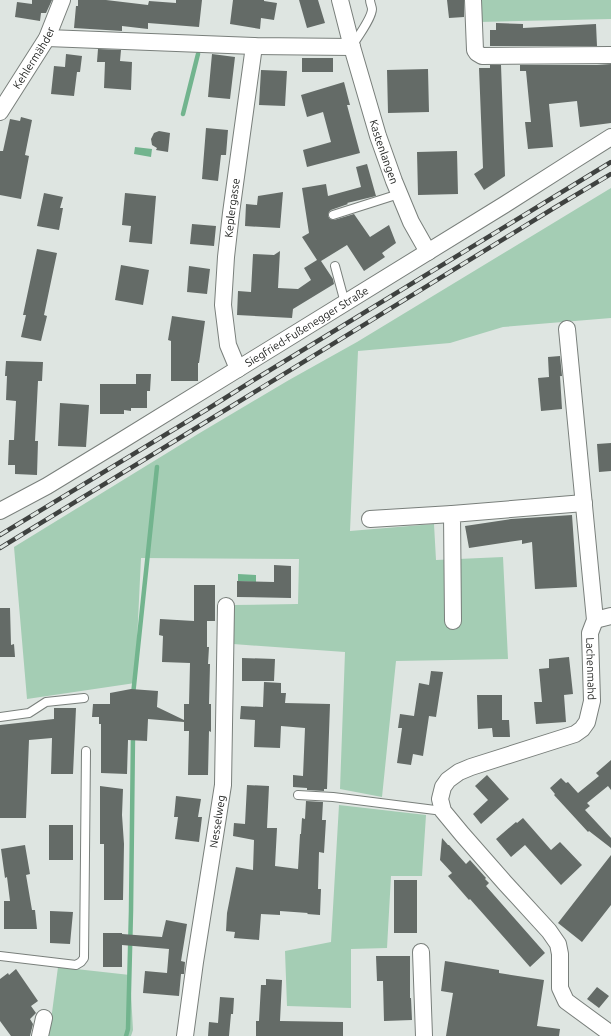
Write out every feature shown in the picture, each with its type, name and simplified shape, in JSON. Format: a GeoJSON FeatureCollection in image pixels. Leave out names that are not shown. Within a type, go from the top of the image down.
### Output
{"type":"FeatureCollection","features":[{"type":"Feature","properties":{"kind":"street","name":"Kehlermähder"},"geometry":{"type":"LineString","coordinates":[[0,112],[47,38],[62,0]]}},
{"type":"Feature","properties":{"kind":"street","name":"Kastenlangen"},"geometry":{"type":"LineString","coordinates":[[340,0],[378,136],[411,222],[428,252]]}},
{"type":"Feature","properties":{"kind":"street"},"geometry":{"type":"LineString","coordinates":[[473,0],[475,50],[482,56],[611,55]]}},
{"type":"Feature","properties":{"kind":"street"},"geometry":{"type":"LineString","coordinates":[[47,38],[254,46],[352,47]]}},
{"type":"Feature","properties":{"kind":"street","name":"Keplergasse"},"geometry":{"type":"LineString","coordinates":[[238,369],[228,345],[222,305],[230,221],[254,46]]}},
{"type":"Feature","properties":{"kind":"street","name":"Siegfried-Fußenegger Straße"},"geometry":{"type":"LineString","coordinates":[[0,511],[53,482],[116,444],[428,252],[611,137]]}},
{"type":"Feature","properties":{"kind":"street","name":"Lachenmahd"},"geometry":{"type":"LineString","coordinates":[[443,810],[440,799],[443,787],[448,780],[459,772],[575,734],[582,729],[587,722],[592,701],[590,633],[595,620],[567,329]]}},
{"type":"Feature","properties":{"kind":"street"},"geometry":{"type":"LineString","coordinates":[[370,519],[584,503]]}},
{"type":"Feature","properties":{"kind":"street"},"geometry":{"type":"LineString","coordinates":[[452,514],[453,620]]}},
{"type":"Feature","properties":{"kind":"street","name":"Nesselweg"},"geometry":{"type":"LineString","coordinates":[[185,1036],[223,785],[226,606]]}},
{"type":"Feature","properties":{"kind":"street"},"geometry":{"type":"LineString","coordinates":[[595,620],[611,616]]}},
{"type":"Feature","properties":{"kind":"street"},"geometry":{"type":"LineString","coordinates":[[443,810],[558,944],[560,954],[560,988],[566,1001],[611,1034]]}},
{"type":"Feature","properties":{"kind":"street"},"geometry":{"type":"LineString","coordinates":[[421,952],[424,1036]]}},
{"type":"Feature","properties":{"kind":"street"},"geometry":{"type":"LineString","coordinates":[[40,1036],[44,1018]]}},
{"type":"Feature","properties":{"kind":"lane"},"geometry":{"type":"LineString","coordinates":[[352,47],[363,28],[370,20],[372,10],[370,0]]}},
{"type":"Feature","properties":{"kind":"lane"},"geometry":{"type":"LineString","coordinates":[[333,216],[399,194]]}},
{"type":"Feature","properties":{"kind":"lane"},"geometry":{"type":"LineString","coordinates":[[335,266],[345,303]]}},
{"type":"Feature","properties":{"kind":"lane"},"geometry":{"type":"LineString","coordinates":[[0,717],[29,713],[46,702],[84,698]]}},
{"type":"Feature","properties":{"kind":"lane"},"geometry":{"type":"LineString","coordinates":[[0,956],[76,964],[81,962],[84,958],[86,751]]}},
{"type":"Feature","properties":{"kind":"lane"},"geometry":{"type":"LineString","coordinates":[[298,795],[333,797],[443,810]]}},
{"type":"Feature","properties":{"kind":"shaded area"},"geometry":{"type":"Polygon","coordinates":[[[478,0],[611,0],[611,19],[479,22],[478,0]]]}},
{"type":"Feature","properties":{"kind":"shaded area"},"geometry":{"type":"Polygon","coordinates":[[[135,147],[152,149],[151,157],[134,154],[135,147]]]}},
{"type":"Feature","properties":{"kind":"shaded area"},"geometry":{"type":"Polygon","coordinates":[[[611,188],[611,318],[503,327],[450,343],[358,351],[350,531],[434,524],[436,560],[503,557],[508,659],[396,661],[382,797],[340,789],[345,652],[233,644],[233,605],[298,604],[299,559],[141,558],[135,683],[27,699],[14,547],[198,434],[357,342],[611,188]]]}},
{"type":"Feature","properties":{"kind":"shaded area"},"geometry":{"type":"Polygon","coordinates":[[[238,574],[256,575],[256,582],[238,581],[238,574]]]}},
{"type":"Feature","properties":{"kind":"shaded area"},"geometry":{"type":"Polygon","coordinates":[[[339,805],[426,815],[422,876],[391,876],[387,948],[351,949],[351,1008],[287,1006],[285,951],[331,942],[339,805]]]}},
{"type":"Feature","properties":{"kind":"shaded area"},"geometry":{"type":"Polygon","coordinates":[[[58,967],[130,975],[133,1030],[131,1036],[48,1036],[58,967]]]}},
{"type":"Feature","properties":{"kind":"building"},"geometry":{"type":"Polygon","coordinates":[[[32,0],[52,0],[46,13],[41,13],[40,21],[15,17],[17,2],[32,4],[32,0]]]}},
{"type":"Feature","properties":{"kind":"building"},"geometry":{"type":"Polygon","coordinates":[[[78,0],[106,0],[148,5],[149,1],[176,3],[176,0],[202,0],[199,27],[148,23],[148,29],[122,26],[122,31],[74,28],[78,0]]]}},
{"type":"Feature","properties":{"kind":"building"},"geometry":{"type":"Polygon","coordinates":[[[233,0],[264,0],[277,3],[274,20],[261,18],[260,29],[230,24],[233,0]]]}},
{"type":"Feature","properties":{"kind":"building"},"geometry":{"type":"Polygon","coordinates":[[[299,0],[318,0],[325,23],[307,28],[299,0]]]}},
{"type":"Feature","properties":{"kind":"building"},"geometry":{"type":"Polygon","coordinates":[[[447,0],[464,0],[464,17],[449,18],[447,0]]]}},
{"type":"Feature","properties":{"kind":"building"},"geometry":{"type":"Polygon","coordinates":[[[496,23],[523,24],[523,28],[596,24],[597,46],[490,46],[490,30],[496,30],[496,23]]]}},
{"type":"Feature","properties":{"kind":"building"},"geometry":{"type":"Polygon","coordinates":[[[98,49],[121,50],[120,61],[132,62],[131,90],[104,88],[105,62],[97,62],[98,49]]]}},
{"type":"Feature","properties":{"kind":"building"},"geometry":{"type":"Polygon","coordinates":[[[66,54],[82,56],[80,72],[77,72],[74,96],[51,94],[54,66],[65,67],[66,54]]]}},
{"type":"Feature","properties":{"kind":"building"},"geometry":{"type":"Polygon","coordinates":[[[212,54],[235,57],[230,99],[208,97],[212,54]]]}},
{"type":"Feature","properties":{"kind":"building"},"geometry":{"type":"Polygon","coordinates":[[[302,58],[333,58],[333,72],[302,72],[302,58]]]}},
{"type":"Feature","properties":{"kind":"building"},"geometry":{"type":"Polygon","coordinates":[[[611,64],[611,123],[580,127],[577,101],[549,104],[553,147],[528,149],[525,122],[531,122],[526,71],[520,71],[520,65],[611,64]]]}},
{"type":"Feature","properties":{"kind":"building"},"geometry":{"type":"Polygon","coordinates":[[[490,65],[501,65],[505,176],[484,190],[474,174],[483,168],[479,68],[490,68],[490,65]]]}},
{"type":"Feature","properties":{"kind":"building"},"geometry":{"type":"Polygon","coordinates":[[[428,69],[429,112],[388,113],[387,70],[428,69]]]}},
{"type":"Feature","properties":{"kind":"building"},"geometry":{"type":"Polygon","coordinates":[[[261,70],[287,71],[285,106],[259,105],[261,70]]]}},
{"type":"Feature","properties":{"kind":"building"},"geometry":{"type":"Polygon","coordinates":[[[344,82],[350,105],[347,105],[360,153],[307,167],[303,150],[331,142],[323,112],[307,117],[301,95],[344,82]]]}},
{"type":"Feature","properties":{"kind":"building"},"geometry":{"type":"Polygon","coordinates":[[[21,117],[32,120],[25,155],[29,156],[21,199],[0,195],[0,151],[3,151],[10,119],[20,121],[21,117]]]}},
{"type":"Feature","properties":{"kind":"building"},"geometry":{"type":"Polygon","coordinates":[[[206,128],[228,130],[226,155],[221,155],[218,181],[202,179],[206,128]]]}},
{"type":"Feature","properties":{"kind":"building"},"geometry":{"type":"Polygon","coordinates":[[[159,131],[170,133],[168,152],[156,150],[157,148],[152,145],[151,139],[154,133],[159,131]]]}},
{"type":"Feature","properties":{"kind":"building"},"geometry":{"type":"Polygon","coordinates":[[[457,151],[458,194],[418,195],[417,152],[457,151]]]}},
{"type":"Feature","properties":{"kind":"building"},"geometry":{"type":"Polygon","coordinates":[[[367,164],[376,196],[347,203],[348,204],[331,210],[328,216],[330,219],[334,220],[354,214],[370,237],[389,225],[396,243],[382,253],[385,257],[364,271],[347,245],[321,261],[333,279],[334,284],[293,309],[292,318],[237,315],[238,291],[251,292],[253,254],[274,255],[280,251],[278,288],[298,289],[311,280],[304,268],[317,260],[302,237],[309,233],[302,188],[326,184],[328,196],[361,187],[356,167],[367,164]]]}},
{"type":"Feature","properties":{"kind":"building"},"geometry":{"type":"Polygon","coordinates":[[[283,192],[280,228],[245,226],[246,204],[257,205],[258,196],[283,192]]]}},
{"type":"Feature","properties":{"kind":"building"},"geometry":{"type":"Polygon","coordinates":[[[44,193],[63,197],[60,208],[63,208],[59,230],[37,226],[44,193]]]}},
{"type":"Feature","properties":{"kind":"building"},"geometry":{"type":"Polygon","coordinates":[[[125,193],[156,196],[152,244],[129,242],[131,226],[122,225],[125,193]]]}},
{"type":"Feature","properties":{"kind":"building"},"geometry":{"type":"Polygon","coordinates":[[[192,224],[216,226],[214,246],[190,244],[192,224]]]}},
{"type":"Feature","properties":{"kind":"building"},"geometry":{"type":"Polygon","coordinates":[[[37,249],[57,253],[44,315],[47,316],[41,341],[21,337],[26,315],[23,315],[37,249]]]}},
{"type":"Feature","properties":{"kind":"building"},"geometry":{"type":"Polygon","coordinates":[[[121,265],[149,270],[143,305],[115,300],[121,265]]]}},
{"type":"Feature","properties":{"kind":"building"},"geometry":{"type":"Polygon","coordinates":[[[189,266],[210,269],[207,294],[187,292],[189,266]]]}},
{"type":"Feature","properties":{"kind":"building"},"geometry":{"type":"Polygon","coordinates":[[[172,316],[205,321],[198,363],[198,381],[171,381],[171,341],[168,340],[172,316]]]}},
{"type":"Feature","properties":{"kind":"building"},"geometry":{"type":"Polygon","coordinates":[[[560,356],[562,376],[549,377],[548,357],[560,356]]]}},
{"type":"Feature","properties":{"kind":"building"},"geometry":{"type":"Polygon","coordinates":[[[6,361],[43,362],[42,381],[38,381],[35,441],[38,441],[37,475],[15,474],[15,465],[8,465],[9,440],[14,440],[16,401],[6,400],[6,361]]]}},
{"type":"Feature","properties":{"kind":"building"},"geometry":{"type":"Polygon","coordinates":[[[136,374],[151,374],[150,391],[147,391],[147,408],[131,408],[131,411],[124,410],[124,414],[100,414],[100,384],[136,384],[136,374]]]}},
{"type":"Feature","properties":{"kind":"building"},"geometry":{"type":"Polygon","coordinates":[[[560,376],[562,409],[541,411],[538,378],[560,376]]]}},
{"type":"Feature","properties":{"kind":"building"},"geometry":{"type":"Polygon","coordinates":[[[60,403],[89,405],[86,447],[58,446],[60,403]]]}},
{"type":"Feature","properties":{"kind":"building"},"geometry":{"type":"Polygon","coordinates":[[[611,443],[611,471],[599,472],[597,444],[611,443]]]}},
{"type":"Feature","properties":{"kind":"building"},"geometry":{"type":"Polygon","coordinates":[[[572,515],[577,587],[535,589],[532,542],[522,544],[522,540],[469,548],[465,526],[511,519],[572,515]]]}},
{"type":"Feature","properties":{"kind":"building"},"geometry":{"type":"Polygon","coordinates":[[[274,565],[291,566],[291,598],[237,597],[237,581],[274,582],[274,565]]]}},
{"type":"Feature","properties":{"kind":"building"},"geometry":{"type":"Polygon","coordinates":[[[194,585],[215,585],[215,621],[207,621],[207,647],[209,647],[208,664],[210,664],[209,704],[211,704],[208,775],[188,775],[189,731],[184,731],[184,722],[148,719],[147,741],[128,740],[127,774],[101,773],[101,724],[99,724],[99,717],[92,717],[93,704],[110,704],[110,693],[131,689],[158,691],[157,707],[184,720],[184,704],[189,704],[190,663],[162,662],[163,636],[159,635],[160,619],[194,621],[194,585]]]}},
{"type":"Feature","properties":{"kind":"building"},"geometry":{"type":"Polygon","coordinates":[[[0,608],[10,608],[11,645],[14,644],[15,657],[0,657],[0,608]]]}},
{"type":"Feature","properties":{"kind":"building"},"geometry":{"type":"Polygon","coordinates":[[[569,657],[573,694],[564,695],[566,722],[536,724],[534,702],[542,702],[539,669],[549,668],[549,659],[569,657]]]}},
{"type":"Feature","properties":{"kind":"building"},"geometry":{"type":"Polygon","coordinates":[[[242,658],[275,659],[274,681],[242,681],[242,658]]]}},
{"type":"Feature","properties":{"kind":"building"},"geometry":{"type":"Polygon","coordinates":[[[431,671],[443,672],[436,717],[429,716],[423,756],[413,754],[411,765],[397,763],[402,728],[398,728],[400,714],[414,716],[419,683],[429,685],[431,671]]]}},
{"type":"Feature","properties":{"kind":"building"},"geometry":{"type":"Polygon","coordinates":[[[264,682],[281,683],[281,693],[286,693],[285,703],[330,704],[327,789],[324,789],[324,791],[293,787],[293,775],[303,776],[305,728],[281,726],[280,748],[254,747],[255,720],[240,719],[241,706],[263,707],[264,682]]]}},
{"type":"Feature","properties":{"kind":"building"},"geometry":{"type":"Polygon","coordinates":[[[477,695],[502,695],[502,720],[509,720],[510,737],[493,737],[492,728],[478,729],[477,695]]]}},
{"type":"Feature","properties":{"kind":"building"},"geometry":{"type":"Polygon","coordinates":[[[54,708],[76,708],[73,774],[51,774],[52,738],[29,740],[26,818],[0,818],[0,725],[54,719],[54,708]]]}},
{"type":"Feature","properties":{"kind":"building"},"geometry":{"type":"Polygon","coordinates":[[[611,760],[611,790],[608,786],[587,803],[590,806],[585,810],[611,838],[611,848],[589,831],[588,832],[554,795],[555,794],[550,788],[561,778],[566,783],[568,782],[578,793],[599,776],[596,773],[611,760]]]}},
{"type":"Feature","properties":{"kind":"building"},"geometry":{"type":"Polygon","coordinates":[[[487,775],[509,799],[481,824],[473,814],[488,800],[475,786],[487,775]]]}},
{"type":"Feature","properties":{"kind":"building"},"geometry":{"type":"Polygon","coordinates":[[[247,785],[269,786],[267,828],[277,828],[275,866],[298,869],[300,834],[302,818],[305,819],[306,801],[323,802],[322,820],[326,820],[324,853],[319,852],[318,889],[321,889],[320,915],[280,911],[280,915],[261,914],[259,940],[234,938],[235,932],[226,931],[227,913],[236,867],[253,870],[254,840],[233,836],[234,823],[245,824],[247,785]]]}},
{"type":"Feature","properties":{"kind":"building"},"geometry":{"type":"Polygon","coordinates":[[[100,786],[123,789],[123,900],[104,900],[104,844],[100,844],[100,786]]]}},
{"type":"Feature","properties":{"kind":"building"},"geometry":{"type":"Polygon","coordinates":[[[176,796],[201,799],[198,817],[202,817],[199,842],[175,839],[178,817],[174,817],[176,796]]]}},
{"type":"Feature","properties":{"kind":"building"},"geometry":{"type":"Polygon","coordinates":[[[523,818],[551,850],[560,842],[582,865],[561,885],[525,845],[511,857],[496,839],[523,818]]]}},
{"type":"Feature","properties":{"kind":"building"},"geometry":{"type":"Polygon","coordinates":[[[49,825],[73,825],[73,860],[49,860],[49,825]]]}},
{"type":"Feature","properties":{"kind":"building"},"geometry":{"type":"Polygon","coordinates":[[[442,838],[466,864],[470,860],[486,878],[485,879],[489,883],[486,886],[545,953],[530,967],[448,876],[452,873],[440,860],[442,838]]]}},
{"type":"Feature","properties":{"kind":"building"},"geometry":{"type":"Polygon","coordinates":[[[25,845],[30,874],[26,875],[32,910],[35,910],[37,929],[4,929],[4,901],[10,901],[1,849],[25,845]]]}},
{"type":"Feature","properties":{"kind":"building"},"geometry":{"type":"Polygon","coordinates":[[[611,855],[611,905],[582,942],[558,923],[611,855]]]}},
{"type":"Feature","properties":{"kind":"building"},"geometry":{"type":"Polygon","coordinates":[[[394,880],[417,880],[417,933],[394,933],[394,880]]]}},
{"type":"Feature","properties":{"kind":"building"},"geometry":{"type":"Polygon","coordinates":[[[50,911],[73,912],[70,944],[50,943],[50,911]]]}},
{"type":"Feature","properties":{"kind":"building"},"geometry":{"type":"Polygon","coordinates":[[[166,920],[187,924],[181,961],[185,962],[184,974],[181,974],[179,996],[143,993],[145,971],[167,973],[169,949],[122,945],[122,967],[103,967],[103,933],[122,933],[162,937],[166,920]]]}},
{"type":"Feature","properties":{"kind":"building"},"geometry":{"type":"Polygon","coordinates":[[[376,956],[410,956],[410,998],[412,1020],[384,1021],[383,981],[377,981],[376,956]]]}},
{"type":"Feature","properties":{"kind":"building"},"geometry":{"type":"Polygon","coordinates":[[[445,961],[499,970],[499,973],[544,980],[537,1026],[560,1029],[559,1036],[446,1036],[453,993],[441,991],[445,961]]]}},
{"type":"Feature","properties":{"kind":"building"},"geometry":{"type":"Polygon","coordinates":[[[16,969],[38,1001],[31,1006],[36,1013],[30,1019],[33,1024],[30,1036],[11,1036],[0,1021],[0,979],[8,973],[9,975],[16,969]]]}},
{"type":"Feature","properties":{"kind":"building"},"geometry":{"type":"Polygon","coordinates":[[[266,979],[282,980],[280,1021],[343,1022],[343,1036],[256,1036],[256,1021],[259,1021],[261,985],[266,985],[266,979]]]}},
{"type":"Feature","properties":{"kind":"building"},"geometry":{"type":"Polygon","coordinates":[[[597,987],[609,996],[599,1008],[587,999],[597,987]]]}},
{"type":"Feature","properties":{"kind":"building"},"geometry":{"type":"Polygon","coordinates":[[[220,997],[234,998],[229,1036],[208,1036],[209,1022],[218,1023],[220,997]]]}},
{"type":"Feature","properties":{"kind":"waterway"},"geometry":{"type":"LineString","coordinates":[[183,114],[198,54]]}},
{"type":"Feature","properties":{"kind":"waterway"},"geometry":{"type":"LineString","coordinates":[[133,695],[157,467]]}},
{"type":"Feature","properties":{"kind":"waterway"},"geometry":{"type":"LineString","coordinates":[[126,1036],[128,1029],[131,911],[133,734]]}},
{"type":"Feature","properties":{"kind":"railway"},"geometry":{"type":"LineString","coordinates":[[0,535],[611,162]]}},
{"type":"Feature","properties":{"kind":"railway"},"geometry":{"type":"LineString","coordinates":[[0,548],[611,174]]}}]}
